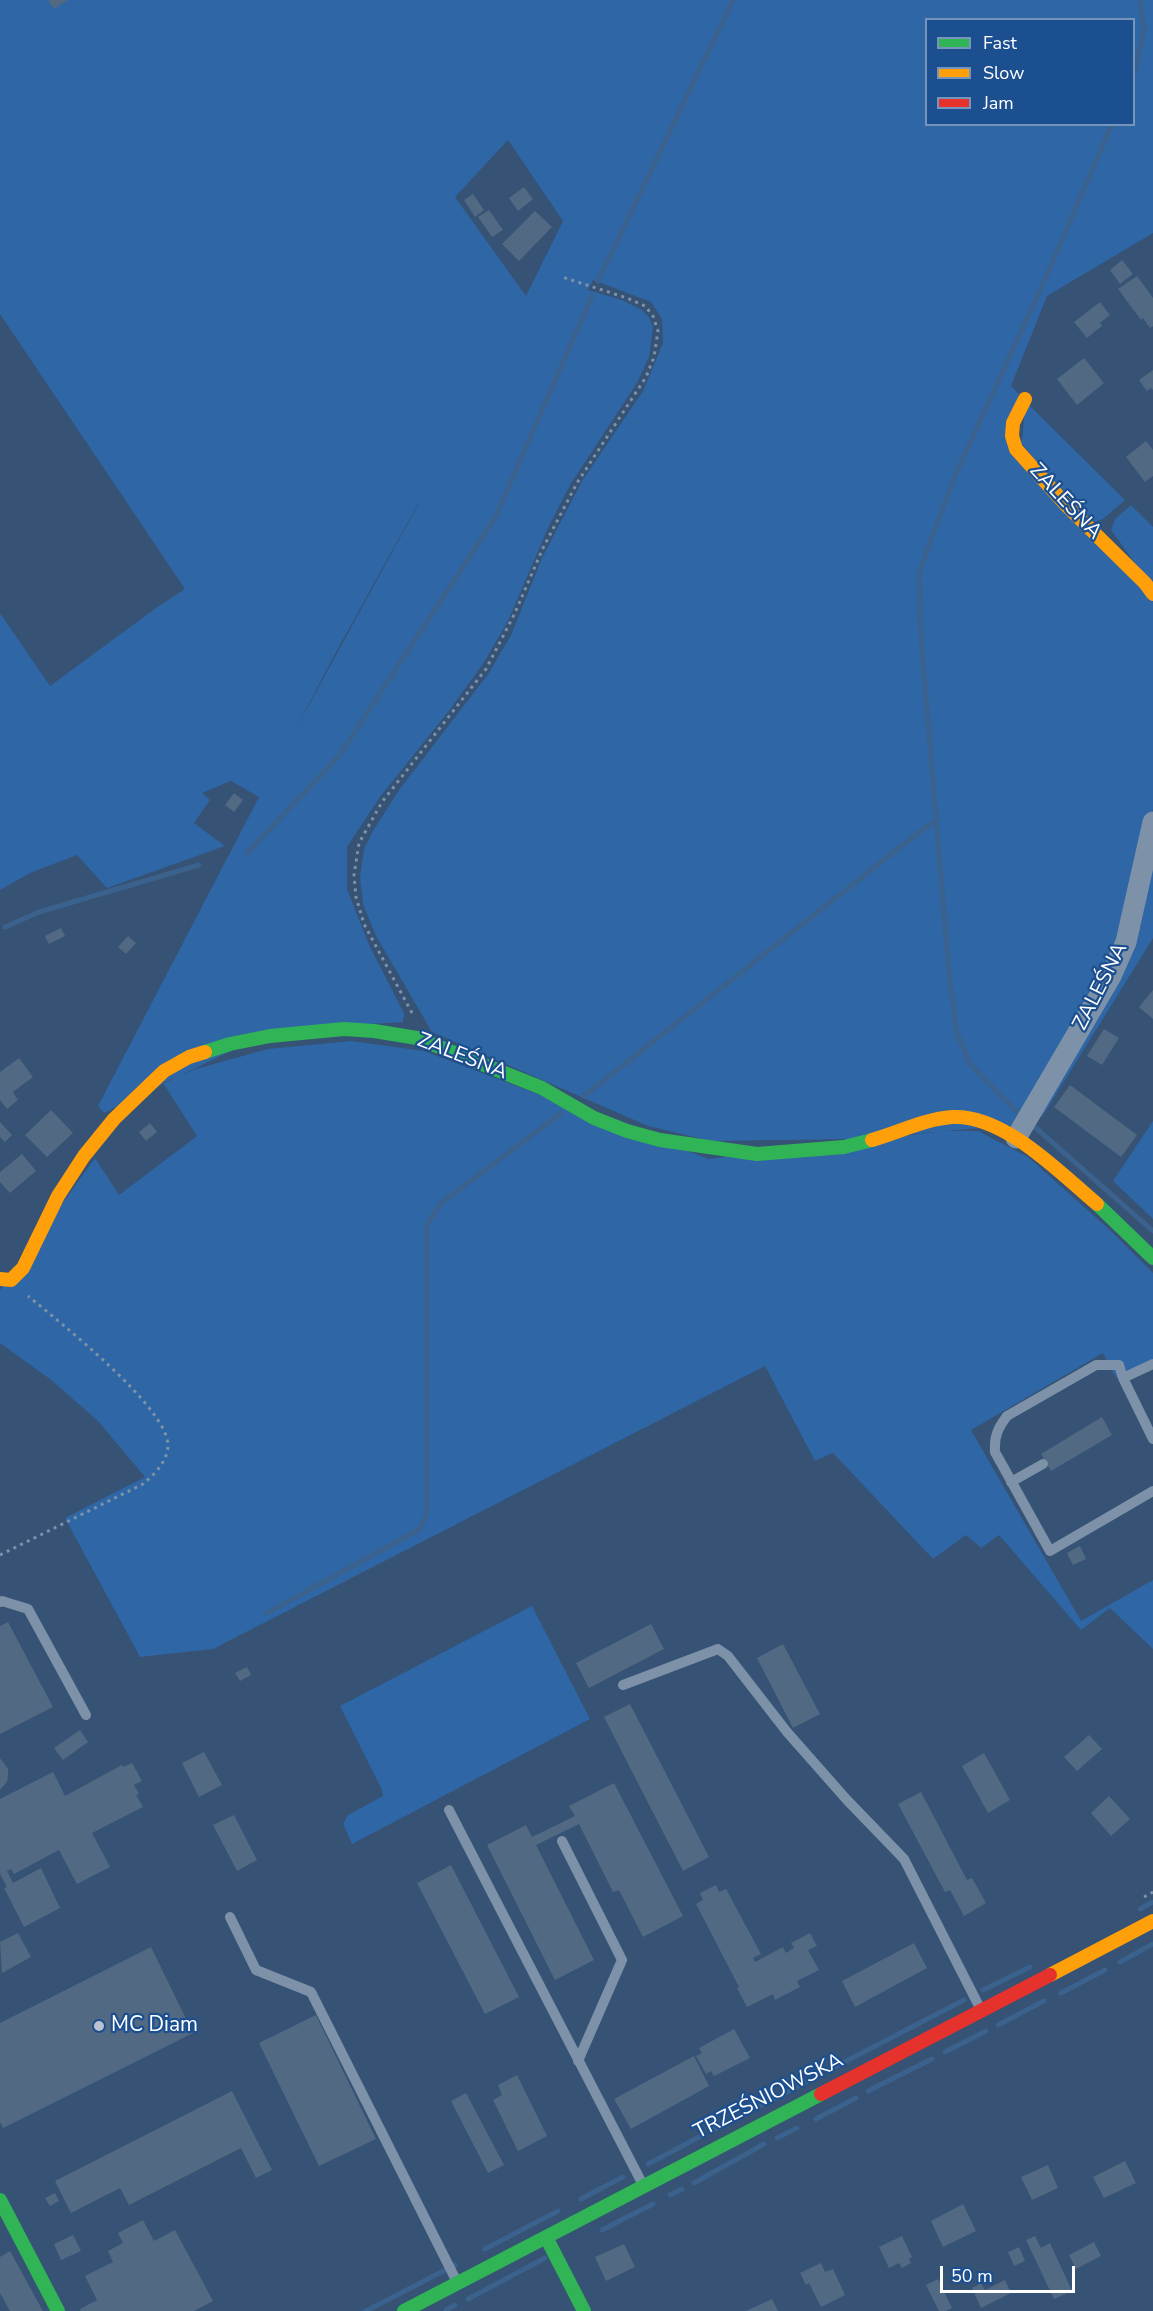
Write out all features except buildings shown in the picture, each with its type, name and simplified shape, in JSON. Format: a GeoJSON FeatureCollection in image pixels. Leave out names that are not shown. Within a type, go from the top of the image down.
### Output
{"type":"FeatureCollection","features":[{"type":"Feature","properties":{"kind":"street","name":"ZALEŚNA"},"geometry":{"type":"LineString","coordinates":[[1025,399],[1011,423],[1011,439],[1016,450],[1066,506],[1145,583],[1153,594]]}},
{"type":"Feature","properties":{"kind":"street","name":"ZALEŚNA"},"geometry":{"type":"LineString","coordinates":[[1016,1138],[1111,976],[1126,942],[1153,822]]}},
{"type":"Feature","properties":{"kind":"street","name":"ZALEŚNA"},"geometry":{"type":"LineString","coordinates":[[6,1280],[23,1268],[58,1196],[84,1156],[114,1119],[164,1071],[189,1057],[230,1044],[282,1034],[344,1029],[417,1038],[542,1088],[594,1118],[627,1131],[660,1140],[718,1150],[757,1154],[844,1146],[875,1139],[933,1120],[955,1117],[989,1125],[1016,1138],[1102,1208],[1153,1258]]}},
{"type":"Feature","properties":{"kind":"street","name":"TRZEŚNIOWSKA"},"geometry":{"type":"LineString","coordinates":[[404,2311],[1153,1921]]}},
{"type":"Feature","properties":{"kind":"street"},"geometry":{"type":"LineString","coordinates":[[0,2200],[58,2311]]}},
{"type":"Feature","properties":{"kind":"street"},"geometry":{"type":"LineString","coordinates":[[546,2237],[584,2311]]}},
{"type":"Feature","properties":{"kind":"lane"},"geometry":{"type":"LineString","coordinates":[[1123,1378],[1153,1364]]}},
{"type":"Feature","properties":{"kind":"lane"},"geometry":{"type":"LineString","coordinates":[[1153,1439],[1119,1365],[1096,1365],[1007,1416],[996,1433],[995,1452],[1050,1551],[1153,1491]]}},
{"type":"Feature","properties":{"kind":"lane"},"geometry":{"type":"LineString","coordinates":[[1011,1482],[1043,1464]]}},
{"type":"Feature","properties":{"kind":"lane"},"geometry":{"type":"LineString","coordinates":[[0,1602],[28,1610],[86,1714]]}},
{"type":"Feature","properties":{"kind":"lane"},"geometry":{"type":"LineString","coordinates":[[623,1685],[718,1649],[728,1656],[795,1740],[847,1800],[904,1859],[981,2011]]}},
{"type":"Feature","properties":{"kind":"lane"},"geometry":{"type":"LineString","coordinates":[[449,1810],[644,2186]]}},
{"type":"Feature","properties":{"kind":"lane"},"geometry":{"type":"LineString","coordinates":[[562,1841],[622,1960],[578,2061]]}},
{"type":"Feature","properties":{"kind":"lane"},"geometry":{"type":"LineString","coordinates":[[230,1917],[256,1970],[311,1992],[457,2283]]}},
{"type":"Feature","properties":{"kind":"path"},"geometry":{"type":"LineString","coordinates":[[417,1038],[411,1013],[364,924],[356,897],[354,876],[359,843],[382,802],[486,669],[514,615],[543,548],[573,492],[646,377],[654,357],[658,331],[653,316],[645,306],[562,277]]}},
{"type":"Feature","properties":{"kind":"path"},"geometry":{"type":"LineString","coordinates":[[0,1555],[143,1484],[156,1473],[168,1447],[166,1432],[136,1394],[78,1337],[6,1280]]}},
{"type":"Feature","properties":{"kind":"shaded area"},"geometry":{"type":"Polygon","coordinates":[[[0,0],[1153,0],[1153,233],[1047,296],[1011,386],[1019,394],[1007,426],[1153,602],[1153,809],[1125,927],[1103,981],[1016,1125],[853,1139],[711,1141],[648,1126],[432,1032],[376,936],[363,904],[360,877],[364,849],[399,790],[489,673],[511,635],[542,558],[582,481],[643,391],[663,343],[662,319],[651,302],[593,280],[588,290],[622,300],[642,310],[649,317],[653,327],[649,357],[637,383],[570,485],[549,526],[508,621],[483,664],[380,797],[347,847],[347,889],[370,947],[404,1013],[403,1022],[273,1030],[104,1113],[98,1106],[259,797],[231,781],[202,793],[210,800],[194,823],[225,846],[107,888],[77,855],[30,873],[0,890],[0,613],[50,686],[185,589],[0,314],[0,0]],[[508,140],[455,197],[526,296],[563,221],[508,140]],[[419,503],[335,654],[292,736],[419,503]]]}},
{"type":"Feature","properties":{"kind":"shaded area"},"geometry":{"type":"Polygon","coordinates":[[[1026,402],[1125,500],[1103,519],[1094,522],[1021,448],[1026,402]]]}},
{"type":"Feature","properties":{"kind":"shaded area"},"geometry":{"type":"Polygon","coordinates":[[[1131,505],[1153,527],[1153,588],[1111,530],[1115,519],[1131,505]]]}},
{"type":"Feature","properties":{"kind":"shaded area"},"geometry":{"type":"Polygon","coordinates":[[[1153,837],[1153,938],[1042,1117],[1037,1113],[1109,992],[1153,837]]]}},
{"type":"Feature","properties":{"kind":"shaded area"},"geometry":{"type":"Polygon","coordinates":[[[351,1041],[424,1051],[709,1159],[944,1131],[978,1131],[1028,1157],[1111,1231],[1153,1273],[1153,1359],[1116,1378],[1103,1353],[971,1430],[1081,1621],[1153,1580],[1153,1649],[1110,1608],[1081,1630],[999,1535],[981,1548],[966,1535],[933,1559],[833,1453],[815,1461],[765,1366],[213,1649],[140,1657],[65,1518],[145,1477],[98,1421],[50,1379],[0,1343],[0,1290],[95,1158],[119,1195],[197,1136],[163,1083],[196,1069],[268,1049],[351,1041]]]}},
{"type":"Feature","properties":{"kind":"shaded area"},"geometry":{"type":"Polygon","coordinates":[[[1153,1121],[1153,1219],[1113,1181],[1153,1121]]]}},
{"type":"Feature","properties":{"kind":"shaded area"},"geometry":{"type":"Polygon","coordinates":[[[532,1606],[590,1719],[352,1844],[343,1824],[348,1815],[383,1796],[340,1706],[532,1606]]]}},
{"type":"Feature","properties":{"kind":"waterway"},"geometry":{"type":"LineString","coordinates":[[598,281],[733,0]]}},
{"type":"Feature","properties":{"kind":"waterway"},"geometry":{"type":"LineString","coordinates":[[1135,70],[1144,30],[1140,0]]}},
{"type":"Feature","properties":{"kind":"waterway"},"geometry":{"type":"LineString","coordinates":[[1021,1116],[970,1064],[957,1033],[949,973],[921,639],[919,572],[954,478],[1046,277],[1111,126]]}},
{"type":"Feature","properties":{"kind":"waterway"},"geometry":{"type":"LineString","coordinates":[[247,853],[339,756],[495,518],[592,296]]}},
{"type":"Feature","properties":{"kind":"waterway"},"geometry":{"type":"LineString","coordinates":[[584,1096],[927,826],[937,821]]}},
{"type":"Feature","properties":{"kind":"waterway"},"geometry":{"type":"LineString","coordinates":[[5,927],[39,912],[199,865]]}},
{"type":"Feature","properties":{"kind":"waterway"},"geometry":{"type":"LineString","coordinates":[[267,1613],[420,1529],[427,1513],[427,1224],[441,1203],[560,1114]]}},
{"type":"Feature","properties":{"kind":"waterway"},"geometry":{"type":"LineString","coordinates":[[1036,1128],[1153,1231]]}},
{"type":"Feature","properties":{"kind":"waterway"},"geometry":{"type":"LineString","coordinates":[[1140,1909],[1153,1902]]}},
{"type":"Feature","properties":{"kind":"waterway"},"geometry":{"type":"LineString","coordinates":[[1120,1962],[1153,1944]]}},
{"type":"Feature","properties":{"kind":"waterway"},"geometry":{"type":"LineString","coordinates":[[983,1990],[1030,1967]]}},
{"type":"Feature","properties":{"kind":"waterway"},"geometry":{"type":"LineString","coordinates":[[1061,1993],[1105,1970]]}},
{"type":"Feature","properties":{"kind":"waterway"},"geometry":{"type":"LineString","coordinates":[[829,2070],[964,2000]]}},
{"type":"Feature","properties":{"kind":"waterway"},"geometry":{"type":"LineString","coordinates":[[998,2025],[1044,2001]]}},
{"type":"Feature","properties":{"kind":"waterway"},"geometry":{"type":"LineString","coordinates":[[945,2052],[986,2031]]}},
{"type":"Feature","properties":{"kind":"waterway"},"geometry":{"type":"LineString","coordinates":[[868,2091],[932,2059]]}},
{"type":"Feature","properties":{"kind":"waterway"},"geometry":{"type":"LineString","coordinates":[[715,2129],[810,2080]]}},
{"type":"Feature","properties":{"kind":"waterway"},"geometry":{"type":"LineString","coordinates":[[816,2119],[856,2098]]}},
{"type":"Feature","properties":{"kind":"waterway"},"geometry":{"type":"LineString","coordinates":[[777,2138],[797,2128]]}},
{"type":"Feature","properties":{"kind":"waterway"},"geometry":{"type":"LineString","coordinates":[[648,2164],[703,2135]]}},
{"type":"Feature","properties":{"kind":"waterway"},"geometry":{"type":"LineString","coordinates":[[694,2183],[764,2144]]}},
{"type":"Feature","properties":{"kind":"waterway"},"geometry":{"type":"LineString","coordinates":[[581,2199],[623,2177]]}},
{"type":"Feature","properties":{"kind":"waterway"},"geometry":{"type":"LineString","coordinates":[[670,2195],[682,2189]]}},
{"type":"Feature","properties":{"kind":"waterway"},"geometry":{"type":"LineString","coordinates":[[602,2230],[653,2204]]}},
{"type":"Feature","properties":{"kind":"waterway"},"geometry":{"type":"LineString","coordinates":[[485,2249],[558,2211]]}},
{"type":"Feature","properties":{"kind":"waterway"},"geometry":{"type":"LineString","coordinates":[[468,2299],[545,2258]]}},
{"type":"Feature","properties":{"kind":"waterway"},"geometry":{"type":"LineString","coordinates":[[366,2311],[455,2265]]}},
{"type":"Feature","properties":{"kind":"waterway"},"geometry":{"type":"LineString","coordinates":[[446,2310],[455,2305]]}},
{"type":"Feature","properties":{"kind":"traffic: fast"},"geometry":{"type":"LineString","coordinates":[[205,1052],[270,1036],[344,1029],[374,1031],[417,1038],[542,1088],[594,1118],[627,1131],[660,1140],[757,1154],[844,1147],[872,1140]]}},
{"type":"Feature","properties":{"kind":"traffic: fast"},"geometry":{"type":"LineString","coordinates":[[1097,1204],[1153,1258]]}},
{"type":"Feature","properties":{"kind":"traffic: fast"},"geometry":{"type":"LineString","coordinates":[[404,2311],[821,2094]]}},
{"type":"Feature","properties":{"kind":"traffic: fast"},"geometry":{"type":"LineString","coordinates":[[0,2200],[58,2311]]}},
{"type":"Feature","properties":{"kind":"traffic: fast"},"geometry":{"type":"LineString","coordinates":[[546,2237],[584,2311]]}},
{"type":"Feature","properties":{"kind":"traffic: slow"},"geometry":{"type":"LineString","coordinates":[[1025,399],[1013,423],[1012,436],[1016,449],[1067,506],[1145,583],[1153,594]]}},
{"type":"Feature","properties":{"kind":"traffic: slow"},"geometry":{"type":"LineString","coordinates":[[0,1279],[11,1280],[23,1268],[58,1196],[84,1156],[114,1119],[164,1071],[189,1057],[205,1052]]}},
{"type":"Feature","properties":{"kind":"traffic: slow"},"geometry":{"type":"LineString","coordinates":[[872,1140],[932,1120],[952,1117],[972,1119],[1011,1135],[1049,1162],[1097,1204]]}},
{"type":"Feature","properties":{"kind":"traffic: slow"},"geometry":{"type":"LineString","coordinates":[[1050,1975],[1153,1921]]}},
{"type":"Feature","properties":{"kind":"traffic: jam"},"geometry":{"type":"LineString","coordinates":[[821,2094],[1050,1975]]}},
{"type":"Feature","properties":{"kind":"place","name":"MC Diam"},"geometry":{"type":"Point","coordinates":[99,2026]}}]}
